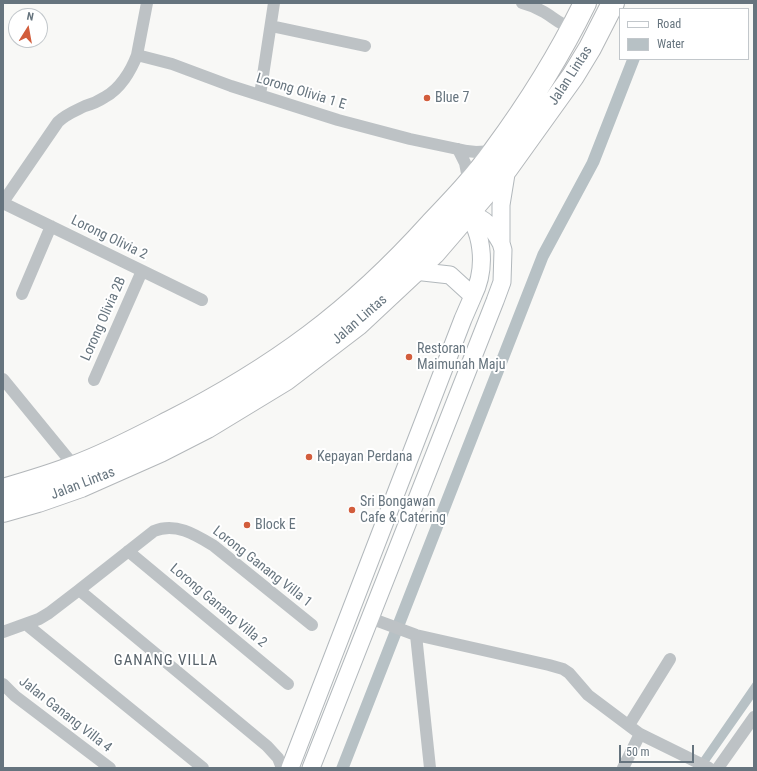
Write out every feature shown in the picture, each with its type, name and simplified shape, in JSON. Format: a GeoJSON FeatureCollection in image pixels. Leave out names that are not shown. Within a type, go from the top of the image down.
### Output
{"type":"FeatureCollection","features":[{"type":"Feature","properties":{"kind":"highway","name":"Jalan Lintas"},"geometry":{"type":"LineString","coordinates":[[3,490],[33,492],[81,486],[160,451],[207,427],[264,393],[293,374],[358,324],[434,253],[461,207],[469,183],[501,160],[540,84],[585,3]]}},
{"type":"Feature","properties":{"kind":"highway","name":"Jalan Lintas"},"geometry":{"type":"LineString","coordinates":[[3,511],[75,467],[153,431],[198,408],[254,374],[310,335],[344,308],[461,207],[569,82],[593,42],[613,3]]}},
{"type":"Feature","properties":{"kind":"highway"},"geometry":{"type":"LineString","coordinates":[[540,84],[572,46],[581,40],[593,42]]}},
{"type":"Feature","properties":{"kind":"street"},"geometry":{"type":"LineString","coordinates":[[3,202],[58,122],[64,116],[106,97],[115,90],[128,74],[137,55],[147,3]]}},
{"type":"Feature","properties":{"kind":"street"},"geometry":{"type":"LineString","coordinates":[[260,95],[274,3]]}},
{"type":"Feature","properties":{"kind":"street"},"geometry":{"type":"LineString","coordinates":[[522,3],[545,12],[562,25],[572,28]]}},
{"type":"Feature","properties":{"kind":"street"},"geometry":{"type":"LineString","coordinates":[[271,26],[365,46]]}},
{"type":"Feature","properties":{"kind":"street","name":"Lorong Olivia 1 E"},"geometry":{"type":"LineString","coordinates":[[137,55],[172,64],[260,95],[345,122],[476,152],[501,160]]}},
{"type":"Feature","properties":{"kind":"street"},"geometry":{"type":"LineString","coordinates":[[458,149],[465,162],[469,183]]}},
{"type":"Feature","properties":{"kind":"street"},"geometry":{"type":"LineString","coordinates":[[311,768],[378,621],[502,282],[503,250],[501,242],[501,160]]}},
{"type":"Feature","properties":{"kind":"street","name":"Lorong Olivia 2"},"geometry":{"type":"LineString","coordinates":[[3,202],[202,300]]}},
{"type":"Feature","properties":{"kind":"street"},"geometry":{"type":"LineString","coordinates":[[461,207],[482,218],[494,230],[501,242]]}},
{"type":"Feature","properties":{"kind":"street"},"geometry":{"type":"LineString","coordinates":[[290,768],[462,319],[476,289],[482,260],[477,232],[461,207]]}},
{"type":"Feature","properties":{"kind":"street"},"geometry":{"type":"LineString","coordinates":[[22,294],[51,226]]}},
{"type":"Feature","properties":{"kind":"street","name":"Lorong Olivia 2B"},"geometry":{"type":"LineString","coordinates":[[94,380],[142,271]]}},
{"type":"Feature","properties":{"kind":"street"},"geometry":{"type":"LineString","coordinates":[[414,271],[450,275],[473,296]]}},
{"type":"Feature","properties":{"kind":"street"},"geometry":{"type":"LineString","coordinates":[[3,379],[75,467]]}},
{"type":"Feature","properties":{"kind":"street","name":"Lorong Ganang Villa 1"},"geometry":{"type":"LineString","coordinates":[[128,551],[154,531],[161,528],[169,527],[188,532],[214,546],[312,625]]}},
{"type":"Feature","properties":{"kind":"street"},"geometry":{"type":"LineString","coordinates":[[3,632],[27,625],[49,613],[128,551]]}},
{"type":"Feature","properties":{"kind":"street","name":"Lorong Ganang Villa 2"},"geometry":{"type":"LineString","coordinates":[[128,551],[288,684]]}},
{"type":"Feature","properties":{"kind":"street"},"geometry":{"type":"LineString","coordinates":[[79,590],[267,746],[278,758],[282,768]]}},
{"type":"Feature","properties":{"kind":"street"},"geometry":{"type":"LineString","coordinates":[[378,621],[411,634],[549,664],[563,669],[574,678],[588,695],[640,734],[709,768]]}},
{"type":"Feature","properties":{"kind":"street"},"geometry":{"type":"LineString","coordinates":[[27,625],[203,768]]}},
{"type":"Feature","properties":{"kind":"street"},"geometry":{"type":"LineString","coordinates":[[411,634],[430,768]]}},
{"type":"Feature","properties":{"kind":"street"},"geometry":{"type":"LineString","coordinates":[[629,726],[670,659]]}},
{"type":"Feature","properties":{"kind":"street","name":"Jalan Ganang Villa 4"},"geometry":{"type":"LineString","coordinates":[[3,684],[15,696],[110,768]]}},
{"type":"Feature","properties":{"kind":"street"},"geometry":{"type":"LineString","coordinates":[[718,768],[754,717]]}},
{"type":"Feature","properties":{"kind":"street"},"geometry":{"type":"LineString","coordinates":[[623,768],[640,734]]}},
{"type":"Feature","properties":{"kind":"water"},"geometry":{"type":"Polygon","coordinates":[[[627,60],[640,60],[599,164],[548,259],[349,768],[336,768],[538,252],[587,161],[627,60]]]}},
{"type":"Feature","properties":{"kind":"water"},"geometry":{"type":"Polygon","coordinates":[[[754,681],[754,698],[709,762],[701,758],[754,681]]]}},
{"type":"Feature","properties":{"kind":"place","name":"Blue 7"},"geometry":{"type":"Point","coordinates":[427,98]}},
{"type":"Feature","properties":{"kind":"place","name":"Restoran Maimunah Maju"},"geometry":{"type":"Point","coordinates":[409,357]}},
{"type":"Feature","properties":{"kind":"place","name":"Kepayan Perdana"},"geometry":{"type":"Point","coordinates":[309,457]}},
{"type":"Feature","properties":{"kind":"place","name":"Sri Bongawan Cafe & Catering"},"geometry":{"type":"Point","coordinates":[352,510]}},
{"type":"Feature","properties":{"kind":"place","name":"Block E"},"geometry":{"type":"Point","coordinates":[247,525]}},
{"type":"Feature","properties":{"kind":"district","name":"GANANG VILLA"},"geometry":{"type":"Point","coordinates":[166,661]}}]}
